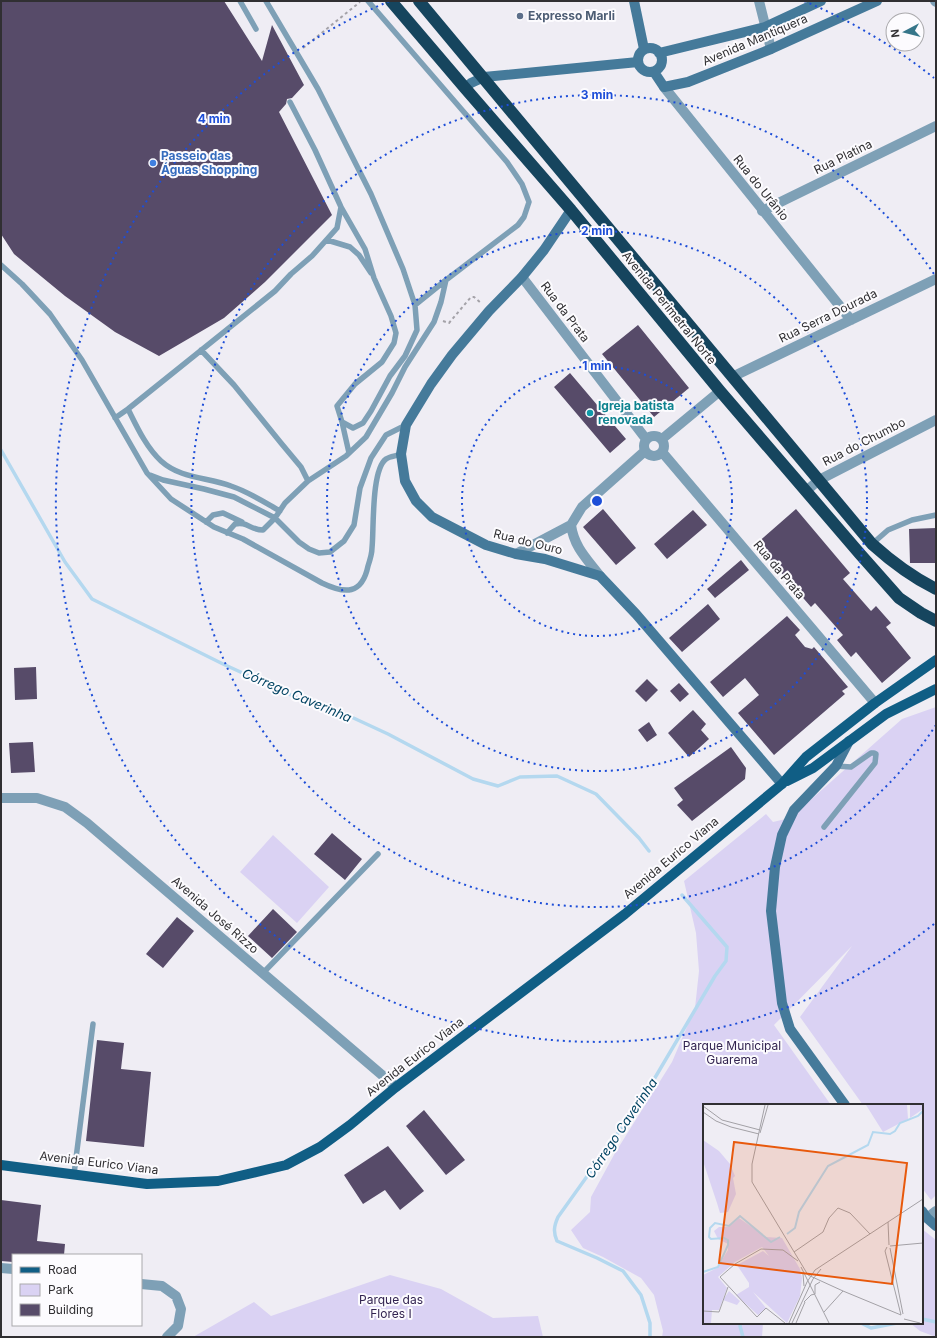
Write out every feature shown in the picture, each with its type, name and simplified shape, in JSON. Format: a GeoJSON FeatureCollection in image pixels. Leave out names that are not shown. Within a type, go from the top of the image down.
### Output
{"type":"FeatureCollection","features":[{"type":"Feature","properties":{"kind":"highway","name":"Avenida Perimetral Norte"},"geometry":{"type":"LineString","coordinates":[[391,1],[571,210],[720,391],[899,598],[936,621]]}},
{"type":"Feature","properties":{"kind":"highway","name":"Avenida Perimetral Norte"},"geometry":{"type":"LineString","coordinates":[[419,1],[484,77],[872,544],[893,563],[920,581],[936,589]]}},
{"type":"Feature","properties":{"kind":"highway"},"geometry":{"type":"LineString","coordinates":[[920,581],[936,583]]}},
{"type":"Feature","properties":{"kind":"main road","name":"Avenida Eurico Viana"},"geometry":{"type":"LineString","coordinates":[[1,1165],[147,1184],[218,1181],[286,1165],[320,1147],[350,1125],[396,1087],[625,914],[681,866],[782,784],[806,757],[875,703],[936,660]]}},
{"type":"Feature","properties":{"kind":"main road","name":"Avenida Eurico Viana"},"geometry":{"type":"LineString","coordinates":[[782,784],[814,768],[886,714],[936,689]]}},
{"type":"Feature","properties":{"kind":"street"},"geometry":{"type":"LineString","coordinates":[[634,1],[644,49]]}},
{"type":"Feature","properties":{"kind":"street"},"geometry":{"type":"LineString","coordinates":[[759,1],[771,49]]}},
{"type":"Feature","properties":{"kind":"street","name":"Avenida Mantiquera"},"geometry":{"type":"LineString","coordinates":[[659,53],[765,27],[821,1]]}},
{"type":"Feature","properties":{"kind":"street","name":"Avenida Mantiquera"},"geometry":{"type":"LineString","coordinates":[[664,87],[688,82],[771,49],[877,1]]}},
{"type":"Feature","properties":{"kind":"street"},"geometry":{"type":"LineString","coordinates":[[644,49],[652,49],[659,53],[662,60],[658,70],[654,72],[647,72],[640,68],[638,62],[639,54],[644,49]]}},
{"type":"Feature","properties":{"kind":"street"},"geometry":{"type":"LineString","coordinates":[[465,88],[471,83],[484,77],[638,62]]}},
{"type":"Feature","properties":{"kind":"street","name":"Rua do Urânio"},"geometry":{"type":"LineString","coordinates":[[654,72],[664,87],[762,211],[851,320]]}},
{"type":"Feature","properties":{"kind":"street","name":"Rua Platina"},"geometry":{"type":"LineString","coordinates":[[762,211],[936,126]]}},
{"type":"Feature","properties":{"kind":"street","name":"Rua do Ouro"},"geometry":{"type":"LineString","coordinates":[[571,210],[544,250],[522,277],[489,311],[452,355],[431,384],[406,425],[401,454],[405,481],[416,501],[432,517],[486,545],[516,554],[545,559],[600,576],[636,614],[782,784]]}},
{"type":"Feature","properties":{"kind":"street","name":"Rua da Prata"},"geometry":{"type":"LineString","coordinates":[[522,277],[646,439]]}},
{"type":"Feature","properties":{"kind":"street","name":"Rua Serra Dourada"},"geometry":{"type":"LineString","coordinates":[[732,377],[936,279]]}},
{"type":"Feature","properties":{"kind":"street"},"geometry":{"type":"LineString","coordinates":[[662,439],[720,391]]}},
{"type":"Feature","properties":{"kind":"street","name":"Rua do Chumbo"},"geometry":{"type":"LineString","coordinates":[[806,491],[819,480],[936,420]]}},
{"type":"Feature","properties":{"kind":"street"},"geometry":{"type":"LineString","coordinates":[[655,436],[662,439],[664,446],[662,452],[657,456],[653,457],[645,452],[644,445],[646,439],[655,436]]}},
{"type":"Feature","properties":{"kind":"street"},"geometry":{"type":"LineString","coordinates":[[516,554],[571,524],[582,507],[645,452]]}},
{"type":"Feature","properties":{"kind":"street","name":"Rua da Prata"},"geometry":{"type":"LineString","coordinates":[[662,452],[875,703]]}},
{"type":"Feature","properties":{"kind":"street"},"geometry":{"type":"LineString","coordinates":[[571,524],[572,536],[579,549],[600,576]]}},
{"type":"Feature","properties":{"kind":"street"},"geometry":{"type":"LineString","coordinates":[[844,1104],[790,1029],[782,1003],[771,911],[775,867],[782,835],[794,810],[836,766],[849,741]]}},
{"type":"Feature","properties":{"kind":"street","name":"Avenida José Rizzo"},"geometry":{"type":"LineString","coordinates":[[1,798],[37,798],[65,808],[87,823],[396,1087]]}},
{"type":"Feature","properties":{"kind":"street"},"geometry":{"type":"LineString","coordinates":[[936,1211],[925,1214],[936,1226]]}},
{"type":"Feature","properties":{"kind":"street"},"geometry":{"type":"LineString","coordinates":[[1,1268],[12,1269]]}},
{"type":"Feature","properties":{"kind":"street"},"geometry":{"type":"LineString","coordinates":[[142,1284],[162,1286],[176,1296],[181,1309],[178,1326],[167,1337]]}},
{"type":"Feature","properties":{"kind":"lane"},"geometry":{"type":"LineString","coordinates":[[240,1],[256,29]]}},
{"type":"Feature","properties":{"kind":"lane"},"geometry":{"type":"LineString","coordinates":[[266,1],[297,52],[339,128],[371,194],[403,269],[415,305],[417,330],[405,356],[390,376],[371,411],[363,423],[352,428],[342,422]]}},
{"type":"Feature","properties":{"kind":"lane"},"geometry":{"type":"LineString","coordinates":[[368,1],[506,162],[522,184],[529,202],[524,217],[518,225],[415,305]]}},
{"type":"Feature","properties":{"kind":"lane"},"geometry":{"type":"LineString","coordinates":[[290,102],[315,150],[341,207],[365,249],[374,278],[391,316],[396,333],[394,343],[382,362],[355,384],[337,406],[349,453]]}},
{"type":"Feature","properties":{"kind":"lane"},"geometry":{"type":"LineString","coordinates":[[115,418],[274,291],[312,256],[337,228],[341,207]]}},
{"type":"Feature","properties":{"kind":"lane"},"geometry":{"type":"LineString","coordinates":[[327,240],[350,247],[359,255],[374,278]]}},
{"type":"Feature","properties":{"kind":"lane"},"geometry":{"type":"LineString","coordinates":[[2,267],[22,284],[50,314],[82,360],[147,473],[172,499],[206,522],[227,533],[243,539],[333,588],[344,590],[353,589],[360,585],[366,578],[372,550],[374,499],[379,467],[386,459],[401,454]]}},
{"type":"Feature","properties":{"kind":"lane"},"geometry":{"type":"LineString","coordinates":[[206,522],[213,515],[223,513],[256,530],[263,530],[275,518],[285,503],[308,481],[349,453],[366,437],[392,394],[405,367],[436,318],[446,280]]}},
{"type":"Feature","properties":{"kind":"lane"},"geometry":{"type":"LineString","coordinates":[[417,330],[427,334]]}},
{"type":"Feature","properties":{"kind":"lane"},"geometry":{"type":"LineString","coordinates":[[201,350],[234,385],[301,467],[308,481]]}},
{"type":"Feature","properties":{"kind":"lane"},"geometry":{"type":"LineString","coordinates":[[128,409],[152,451],[161,461],[184,475],[235,487],[280,511]]}},
{"type":"Feature","properties":{"kind":"lane"},"geometry":{"type":"LineString","coordinates":[[147,473],[162,480],[234,497],[275,518],[299,542],[309,549],[319,553],[330,552],[344,541],[354,525],[360,488],[371,458],[386,435],[406,425]]}},
{"type":"Feature","properties":{"kind":"lane"},"geometry":{"type":"LineString","coordinates":[[872,544],[888,530],[912,520],[936,515]]}},
{"type":"Feature","properties":{"kind":"lane"},"geometry":{"type":"LineString","coordinates":[[227,533],[235,524],[242,522]]}},
{"type":"Feature","properties":{"kind":"lane"},"geometry":{"type":"LineString","coordinates":[[824,826],[875,763],[876,754],[871,753],[850,767],[836,766]]}},
{"type":"Feature","properties":{"kind":"lane"},"geometry":{"type":"LineString","coordinates":[[263,973],[378,854]]}},
{"type":"Feature","properties":{"kind":"lane"},"geometry":{"type":"LineString","coordinates":[[74,1174],[93,1024]]}},
{"type":"Feature","properties":{"kind":"path"},"geometry":{"type":"LineString","coordinates":[[297,52],[361,1]]}},
{"type":"Feature","properties":{"kind":"path"},"geometry":{"type":"LineString","coordinates":[[436,318],[449,323],[471,297],[474,296],[478,299]]}},
{"type":"Feature","properties":{"kind":"green space","name":"Parque Municipal Guarema"},"geometry":{"type":"Polygon","coordinates":[[[936,707],[936,1195],[931,1200],[923,1189],[923,1104],[862,1104],[800,1017],[852,946],[774,1025],[830,1104],[703,1104],[703,1324],[763,1324],[762,1337],[662,1337],[663,1331],[654,1295],[641,1278],[583,1248],[571,1230],[590,1212],[591,1197],[615,1153],[672,1062],[695,1008],[699,971],[696,933],[684,881],[766,814],[773,822],[790,818],[902,719],[936,707]]]}},
{"type":"Feature","properties":{"kind":"green space"},"geometry":{"type":"Polygon","coordinates":[[[273,835],[329,887],[297,923],[240,872],[273,835]]]}},
{"type":"Feature","properties":{"kind":"green space"},"geometry":{"type":"Polygon","coordinates":[[[923,1230],[936,1240],[936,1337],[920,1331],[911,1324],[923,1324],[923,1230]]]}},
{"type":"Feature","properties":{"kind":"green space","name":"Parque das Flores I"},"geometry":{"type":"Polygon","coordinates":[[[390,1275],[441,1289],[493,1318],[538,1316],[543,1337],[193,1337],[254,1302],[271,1316],[390,1275]]]}},
{"type":"Feature","properties":{"kind":"building","name":"Passeio das Águas Shopping"},"geometry":{"type":"Polygon","coordinates":[[[1,1],[224,1],[262,61],[272,25],[304,85],[292,98],[287,99],[286,104],[279,112],[332,215],[265,282],[224,318],[159,356],[115,332],[65,296],[14,254],[1,234],[1,1]]]}},
{"type":"Feature","properties":{"kind":"building"},"geometry":{"type":"Polygon","coordinates":[[[638,325],[689,388],[654,417],[602,354],[638,325]]]}},
{"type":"Feature","properties":{"kind":"building","name":"Igreja batista renovada"},"geometry":{"type":"Polygon","coordinates":[[[570,373],[626,439],[610,453],[554,387],[570,373]]]}},
{"type":"Feature","properties":{"kind":"building"},"geometry":{"type":"Polygon","coordinates":[[[603,509],[636,548],[616,565],[583,527],[603,509]]]}},
{"type":"Feature","properties":{"kind":"building"},"geometry":{"type":"Polygon","coordinates":[[[796,509],[850,573],[843,579],[871,611],[876,606],[891,623],[886,627],[911,658],[882,683],[856,652],[851,657],[837,640],[843,635],[815,603],[811,607],[756,544],[796,509]]]}},
{"type":"Feature","properties":{"kind":"building"},"geometry":{"type":"Polygon","coordinates":[[[693,510],[707,525],[667,559],[654,544],[693,510]]]}},
{"type":"Feature","properties":{"kind":"building"},"geometry":{"type":"Polygon","coordinates":[[[936,528],[936,563],[910,563],[909,529],[936,528]]]}},
{"type":"Feature","properties":{"kind":"building"},"geometry":{"type":"Polygon","coordinates":[[[741,560],[749,570],[715,598],[707,589],[741,560]]]}},
{"type":"Feature","properties":{"kind":"building"},"geometry":{"type":"Polygon","coordinates":[[[708,604],[720,619],[682,652],[669,638],[708,604]]]}},
{"type":"Feature","properties":{"kind":"building"},"geometry":{"type":"Polygon","coordinates":[[[787,616],[800,630],[795,635],[805,647],[812,649],[814,647],[848,687],[842,691],[845,694],[774,755],[738,713],[759,695],[745,678],[723,697],[710,682],[787,616]]]}},
{"type":"Feature","properties":{"kind":"building"},"geometry":{"type":"Polygon","coordinates":[[[36,667],[37,699],[15,700],[14,668],[36,667]]]}},
{"type":"Feature","properties":{"kind":"building"},"geometry":{"type":"Polygon","coordinates":[[[647,679],[658,690],[646,702],[635,691],[647,679]]]}},
{"type":"Feature","properties":{"kind":"building"},"geometry":{"type":"Polygon","coordinates":[[[679,683],[689,694],[680,702],[670,691],[679,683]]]}},
{"type":"Feature","properties":{"kind":"building"},"geometry":{"type":"Polygon","coordinates":[[[693,710],[706,724],[701,730],[709,739],[689,757],[668,733],[693,710]]]}},
{"type":"Feature","properties":{"kind":"building"},"geometry":{"type":"Polygon","coordinates":[[[649,722],[657,735],[647,742],[638,730],[649,722]]]}},
{"type":"Feature","properties":{"kind":"building"},"geometry":{"type":"Polygon","coordinates":[[[33,742],[35,772],[11,773],[9,743],[33,742]]]}},
{"type":"Feature","properties":{"kind":"building"},"geometry":{"type":"Polygon","coordinates":[[[731,747],[746,768],[745,779],[692,821],[677,805],[683,800],[674,788],[731,747]]]}},
{"type":"Feature","properties":{"kind":"building"},"geometry":{"type":"Polygon","coordinates":[[[332,833],[362,859],[345,880],[314,854],[332,833]]]}},
{"type":"Feature","properties":{"kind":"building"},"geometry":{"type":"Polygon","coordinates":[[[273,909],[297,932],[272,958],[248,936],[273,909]]]}},
{"type":"Feature","properties":{"kind":"building"},"geometry":{"type":"Polygon","coordinates":[[[177,917],[194,931],[163,968],[146,954],[177,917]]]}},
{"type":"Feature","properties":{"kind":"building"},"geometry":{"type":"Polygon","coordinates":[[[97,1040],[124,1043],[121,1069],[151,1072],[144,1147],[86,1141],[97,1040]]]}},
{"type":"Feature","properties":{"kind":"building"},"geometry":{"type":"Polygon","coordinates":[[[424,1110],[465,1160],[446,1175],[406,1126],[424,1110]]]}},
{"type":"Feature","properties":{"kind":"building"},"geometry":{"type":"Polygon","coordinates":[[[388,1146],[424,1191],[400,1210],[385,1190],[363,1204],[344,1175],[388,1146]]]}},
{"type":"Feature","properties":{"kind":"building"},"geometry":{"type":"Polygon","coordinates":[[[1,1200],[41,1205],[37,1241],[65,1244],[64,1254],[12,1254],[12,1262],[1,1261],[1,1200]]]}},
{"type":"Feature","properties":{"kind":"waterway","name":"Córrego Caverinha"},"geometry":{"type":"LineString","coordinates":[[1,450],[65,562],[92,599],[223,664],[304,701],[347,715],[388,734],[473,779],[498,786],[520,777],[557,776],[596,794],[639,838],[649,851]]}},
{"type":"Feature","properties":{"kind":"waterway","name":"Córrego Caverinha"},"geometry":{"type":"LineString","coordinates":[[650,1337],[650,1323],[641,1295],[623,1271],[557,1241],[554,1229],[558,1217],[643,1098],[715,976],[726,961],[727,947],[682,895]]}},
{"type":"Feature","properties":{"kind":"waterway","name":"Córrego Caverinha"},"geometry":{"type":"LineString","coordinates":[[923,1319],[936,1322]]}},
{"type":"Feature","properties":{"kind":"waterway","name":"Córrego Caverinha"},"geometry":{"type":"LineString","coordinates":[[741,1324],[743,1337]]}},
{"type":"Feature","properties":{"kind":"waterway","name":"Córrego Caverinha"},"geometry":{"type":"LineString","coordinates":[[863,1324],[871,1328],[892,1324]]}},
{"type":"Feature","properties":{"kind":"place","name":"Expresso Marli"},"geometry":{"type":"Point","coordinates":[520,16]}},
{"type":"Feature","properties":{"kind":"place","name":"Passeio das Águas Shopping"},"geometry":{"type":"Point","coordinates":[153,163]}},
{"type":"Feature","properties":{"kind":"place","name":"Igreja batista renovada"},"geometry":{"type":"Point","coordinates":[590,413]}}]}
